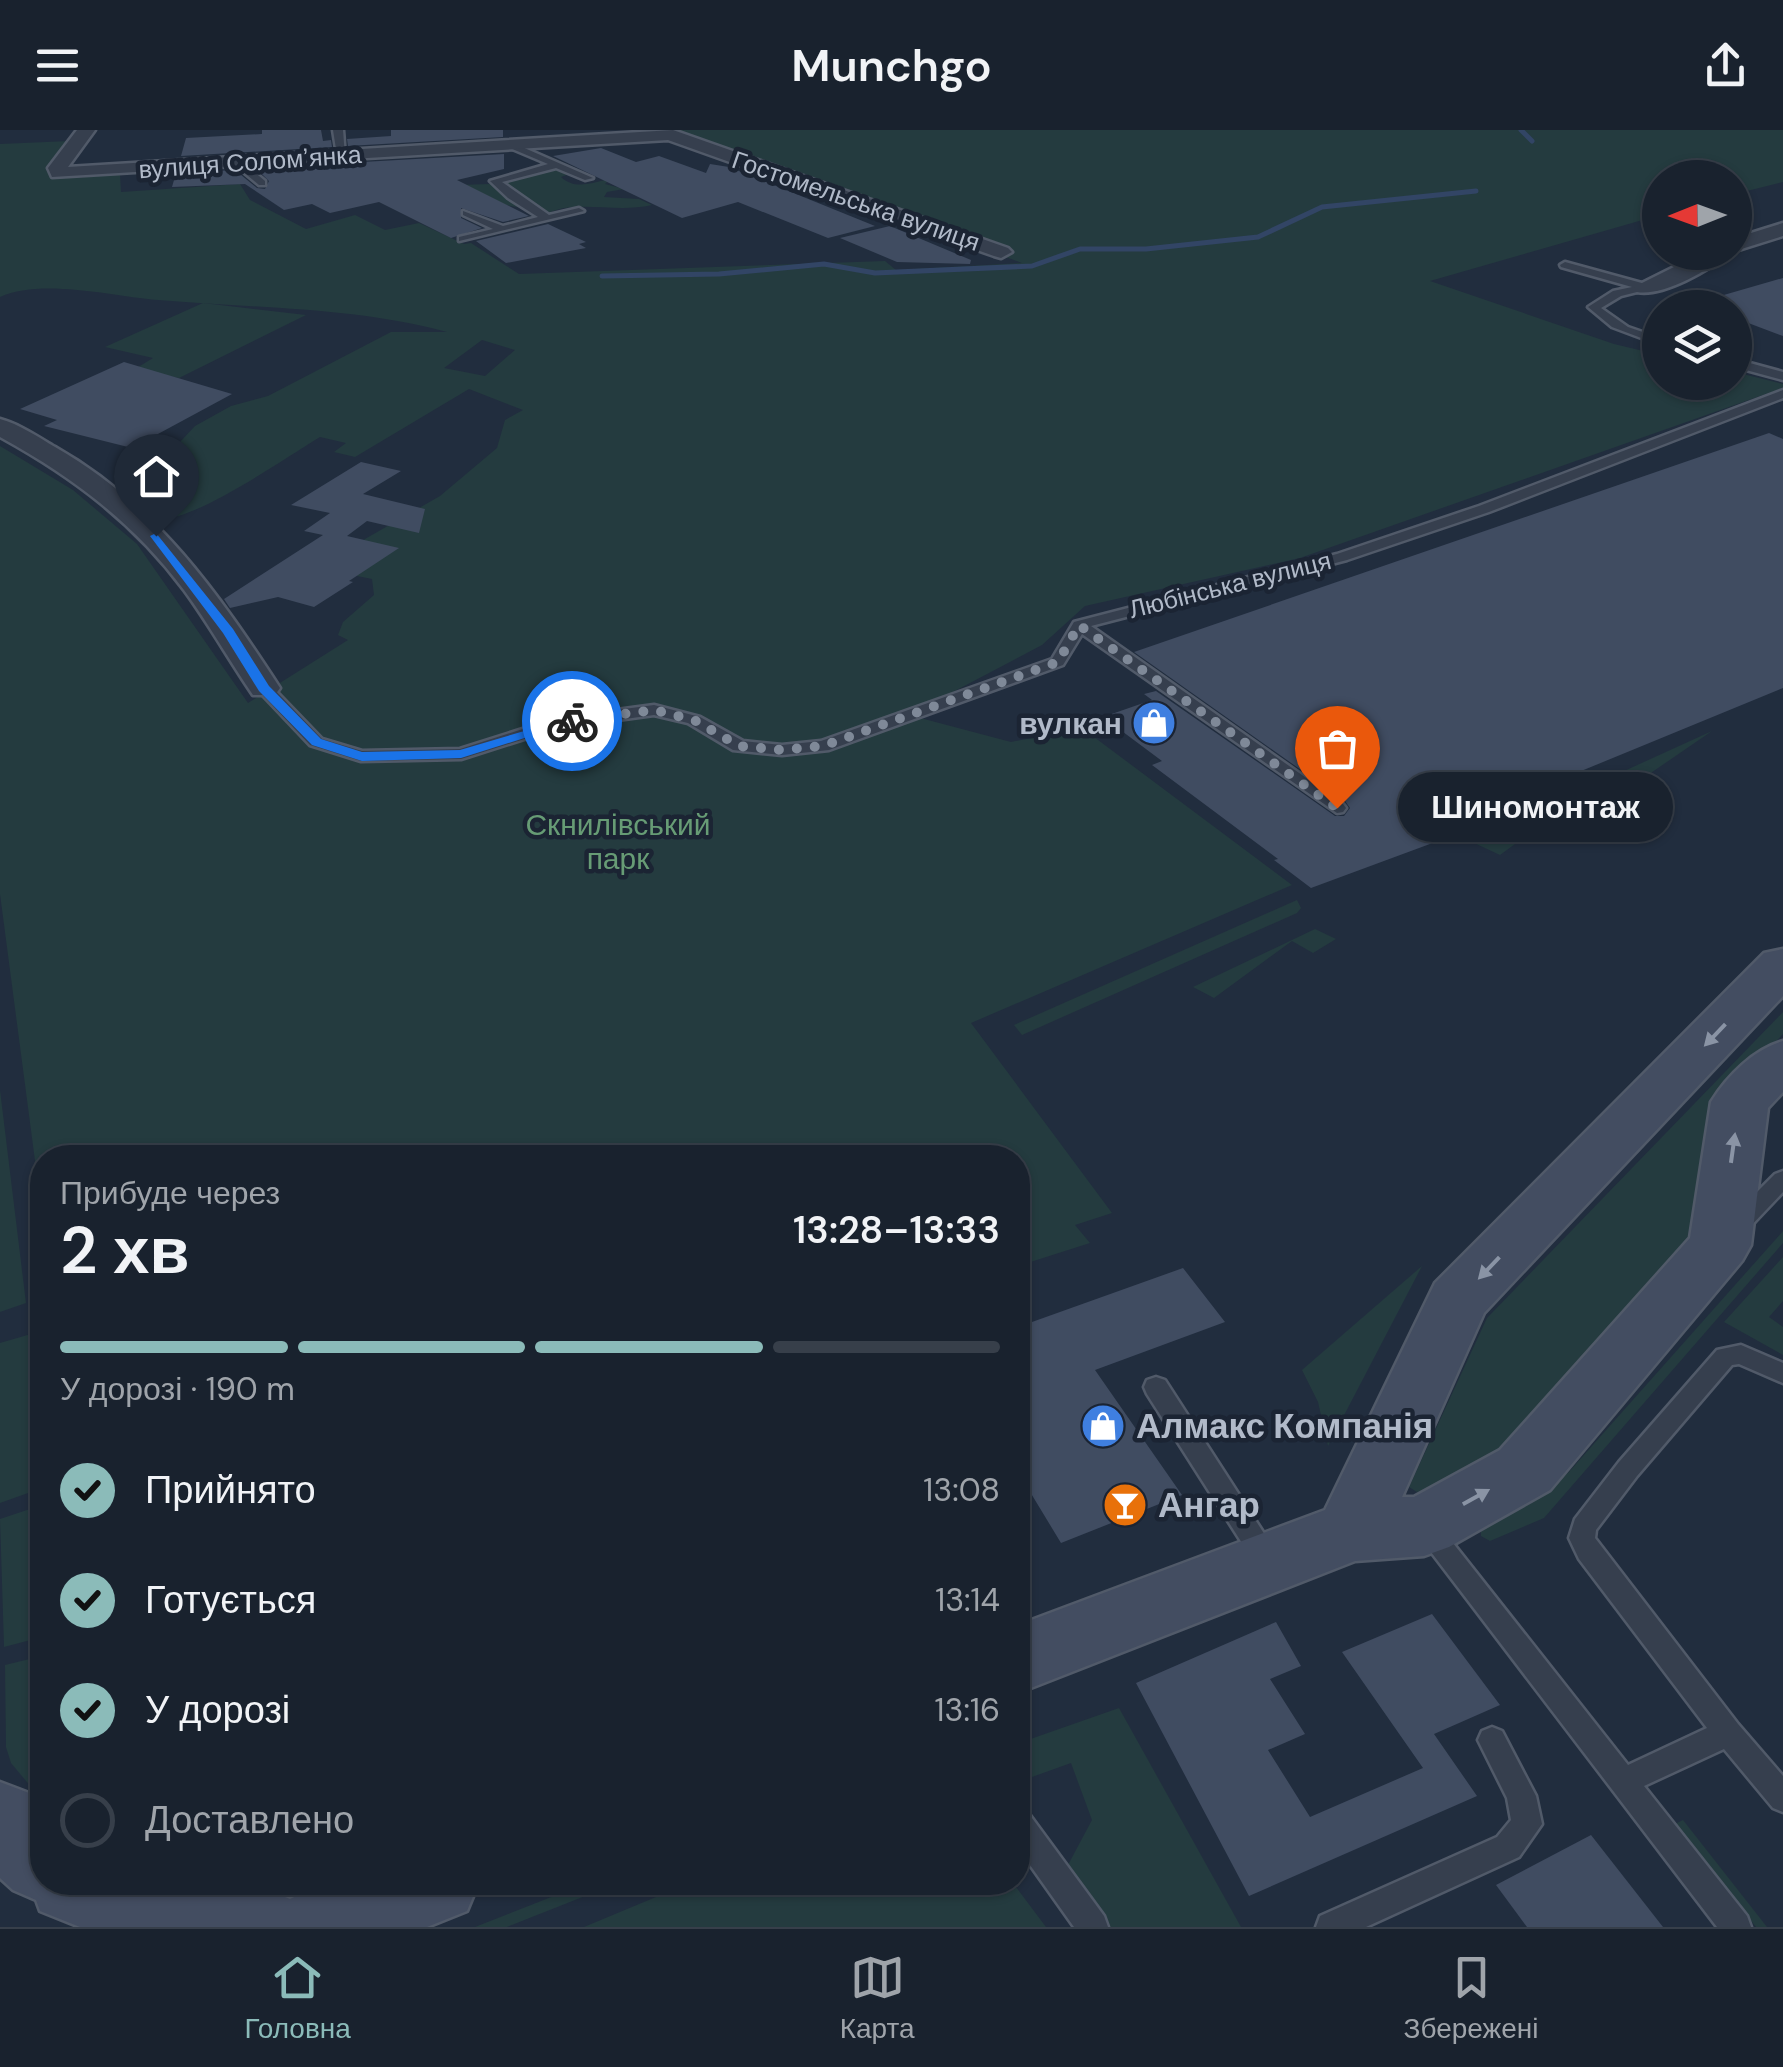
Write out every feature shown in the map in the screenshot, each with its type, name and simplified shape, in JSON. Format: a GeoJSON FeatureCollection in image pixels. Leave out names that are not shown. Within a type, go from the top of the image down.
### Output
{"type":"FeatureCollection","features":[{"type":"Feature","properties":{"kind":"street","name":"вулиця Соломʼянка"},"geometry":{"type":"LineString","coordinates":[[86,130],[57,168],[59,173],[512,146],[662,132]]}},
{"type":"Feature","properties":{"kind":"street","name":"Гостомельська вулиця"},"geometry":{"type":"LineString","coordinates":[[662,132],[1000,252]]}},
{"type":"Feature","properties":{"kind":"street"},"geometry":{"type":"LineString","coordinates":[[1752,239],[1783,229]]}},
{"type":"Feature","properties":{"kind":"street"},"geometry":{"type":"LineString","coordinates":[[1645,287],[1690,270]]}},
{"type":"Feature","properties":{"kind":"street"},"geometry":{"type":"LineString","coordinates":[[0,427],[105,490],[156,536],[229,631],[264,688]]}},
{"type":"Feature","properties":{"kind":"street"},"geometry":{"type":"LineString","coordinates":[[1351,1531],[1458,1300],[1783,965]]}},
{"type":"Feature","properties":{"kind":"street"},"geometry":{"type":"LineString","coordinates":[[1030,1655],[1351,1531],[1424,1526],[1525,1470],[1720,1245],[1740,1102],[1783,1059]]}},
{"type":"Feature","properties":{"kind":"street"},"geometry":{"type":"LineString","coordinates":[[0,1821],[30,1850]]}},
{"type":"Feature","properties":{"kind":"street"},"geometry":{"type":"LineString","coordinates":[[105,1895],[258,1927]]}},
{"type":"Feature","properties":{"kind":"street"},"geometry":{"type":"LineString","coordinates":[[321,1927],[403,1895]]}},
{"type":"Feature","properties":{"kind":"lane"},"geometry":{"type":"LineString","coordinates":[[338,130],[342,155]]}},
{"type":"Feature","properties":{"kind":"lane"},"geometry":{"type":"LineString","coordinates":[[512,146],[588,178]]}},
{"type":"Feature","properties":{"kind":"lane"},"geometry":{"type":"LineString","coordinates":[[238,163],[262,184]]}},
{"type":"Feature","properties":{"kind":"lane"},"geometry":{"type":"LineString","coordinates":[[547,218],[511,196],[496,180],[553,166]]}},
{"type":"Feature","properties":{"kind":"lane"},"geometry":{"type":"LineString","coordinates":[[463,238],[578,211]]}},
{"type":"Feature","properties":{"kind":"lane"},"geometry":{"type":"LineString","coordinates":[[468,213],[502,229]]}},
{"type":"Feature","properties":{"kind":"lane"},"geometry":{"type":"LineString","coordinates":[[1565,265],[1645,287]]}},
{"type":"Feature","properties":{"kind":"lane"},"geometry":{"type":"LineString","coordinates":[[1642,337],[1603,317],[1594,307],[1616,293],[1645,287]]}},
{"type":"Feature","properties":{"kind":"lane"},"geometry":{"type":"LineString","coordinates":[[1752,367],[1783,376]]}},
{"type":"Feature","properties":{"kind":"lane","name":"Любінська вулиця"},"geometry":{"type":"LineString","coordinates":[[1079,625],[1342,557],[1484,509],[1783,394]]}},
{"type":"Feature","properties":{"kind":"lane"},"geometry":{"type":"LineString","coordinates":[[264,688],[316,742],[362,756],[461,754],[557,723],[654,710],[694,720],[739,746],[782,750],[823,746],[1058,662],[1079,625],[1337,808]]}},
{"type":"Feature","properties":{"kind":"lane"},"geometry":{"type":"LineString","coordinates":[[1720,1245],[1783,1179]]}},
{"type":"Feature","properties":{"kind":"lane"},"geometry":{"type":"LineString","coordinates":[[1783,1374],[1741,1354],[1725,1358],[1628,1468],[1584,1527],[1582,1538],[1728,1734],[1783,1798]]}},
{"type":"Feature","properties":{"kind":"lane"},"geometry":{"type":"LineString","coordinates":[[1156,1387],[1269,1563]]}},
{"type":"Feature","properties":{"kind":"lane"},"geometry":{"type":"LineString","coordinates":[[1424,1526],[1736,1927]]}},
{"type":"Feature","properties":{"kind":"lane"},"geometry":{"type":"LineString","coordinates":[[1622,1781],[1728,1734]]}},
{"type":"Feature","properties":{"kind":"lane"},"geometry":{"type":"LineString","coordinates":[[1331,1927],[1508,1847],[1527,1824],[1521,1796],[1492,1740]]}},
{"type":"Feature","properties":{"kind":"lane"},"geometry":{"type":"LineString","coordinates":[[1030,1840],[1093,1927]]}},
{"type":"Feature","properties":{"kind":"green space","name":"Скнилівський парк"},"geometry":{"type":"Polygon","coordinates":[[[663,130],[1783,130],[1783,182],[1752,190],[1752,160],[1642,160],[1642,220],[1430,281],[1642,351],[1642,400],[1749,400],[1300,558],[1085,606],[1042,645],[909,715],[1011,742],[1082,728],[1292,885],[971,1023],[1112,1213],[1075,1225],[1090,1243],[1030,1262],[1030,1145],[33,1145],[0,894],[0,446],[73,490],[137,544],[248,703],[348,640],[338,635],[343,622],[374,595],[372,579],[357,576],[358,543],[440,496],[497,448],[505,420],[523,410],[469,389],[355,457],[334,452],[346,443],[320,437],[193,511],[173,517],[150,515],[125,499],[125,491],[179,458],[180,442],[195,426],[231,406],[268,396],[391,332],[447,332],[340,313],[77,290],[36,289],[0,297],[0,144],[69,141],[57,175],[74,178],[120,174],[121,192],[240,184],[250,200],[306,229],[355,215],[385,230],[419,223],[464,244],[471,243],[519,274],[885,261],[896,270],[1022,263],[663,130]],[[482,340],[444,368],[485,376],[515,350],[482,340]]]}},
{"type":"Feature","properties":{"kind":"green space"},"geometry":{"type":"Polygon","coordinates":[[[556,169],[569,174],[561,177],[571,183],[605,180],[605,184],[624,189],[607,192],[604,197],[639,199],[652,205],[575,207],[541,214],[535,208],[482,206],[457,185],[490,184],[556,169]]]}},
{"type":"Feature","properties":{"kind":"green space"},"geometry":{"type":"Polygon","coordinates":[[[203,303],[306,315],[179,378],[135,369],[153,358],[105,347],[203,303]]]}},
{"type":"Feature","properties":{"kind":"green space","name":"Скнилівський парк"},"geometry":{"type":"Polygon","coordinates":[[[1752,376],[1783,384],[1783,388],[1752,399],[1752,376]]]}},
{"type":"Feature","properties":{"kind":"green space"},"geometry":{"type":"Polygon","coordinates":[[[1712,731],[1623,792],[1600,782],[1712,731]]]}},
{"type":"Feature","properties":{"kind":"green space"},"geometry":{"type":"Polygon","coordinates":[[[1579,791],[1584,794],[1500,855],[1470,841],[1579,791]]]}},
{"type":"Feature","properties":{"kind":"green space"},"geometry":{"type":"Polygon","coordinates":[[[1297,900],[1301,908],[1297,913],[1022,1035],[1014,1025],[1297,900]]]}},
{"type":"Feature","properties":{"kind":"green space"},"geometry":{"type":"Polygon","coordinates":[[[1315,929],[1336,939],[1313,953],[1292,941],[1214,998],[1193,987],[1315,929]]]}},
{"type":"Feature","properties":{"kind":"green space"},"geometry":{"type":"Polygon","coordinates":[[[1783,1012],[1783,1034],[1727,1094],[1709,1220],[1505,1446],[1427,1490],[1417,1492],[1409,1487],[1487,1318],[1783,1012]]]}},
{"type":"Feature","properties":{"kind":"green space"},"geometry":{"type":"Polygon","coordinates":[[[0,1090],[26,1303],[0,1312],[0,1090]]]}},
{"type":"Feature","properties":{"kind":"green space"},"geometry":{"type":"Polygon","coordinates":[[[1783,1231],[1783,1243],[1544,1518],[1490,1541],[1481,1536],[1481,1530],[1568,1473],[1783,1231]]]}},
{"type":"Feature","properties":{"kind":"green space"},"geometry":{"type":"Polygon","coordinates":[[[1783,1257],[1783,1301],[1769,1317],[1783,1327],[1783,1355],[1724,1322],[1783,1257]]]}},
{"type":"Feature","properties":{"kind":"green space"},"geometry":{"type":"Polygon","coordinates":[[[1422,1266],[1328,1446],[1318,1402],[1302,1370],[1422,1266]]]}},
{"type":"Feature","properties":{"kind":"green space"},"geometry":{"type":"Polygon","coordinates":[[[30,1334],[30,1492],[0,1503],[0,1343],[30,1334]]]}},
{"type":"Feature","properties":{"kind":"green space"},"geometry":{"type":"Polygon","coordinates":[[[30,1509],[30,1640],[4,1647],[0,1519],[30,1509]]]}},
{"type":"Feature","properties":{"kind":"green space"},"geometry":{"type":"Polygon","coordinates":[[[30,1659],[30,1786],[11,1763],[6,1747],[5,1665],[30,1659]]]}},
{"type":"Feature","properties":{"kind":"green space"},"geometry":{"type":"Polygon","coordinates":[[[1119,1708],[1241,1927],[1110,1927],[1068,1865],[1092,1820],[1071,1763],[1030,1778],[1030,1739],[1119,1708]]]}},
{"type":"Feature","properties":{"kind":"green space"},"geometry":{"type":"Polygon","coordinates":[[[1683,1820],[1767,1927],[1756,1927],[1675,1824],[1683,1820]]]}},
{"type":"Feature","properties":{"kind":"green space"},"geometry":{"type":"Polygon","coordinates":[[[556,1895],[588,1895],[507,1927],[475,1927],[556,1895]]]}},
{"type":"Feature","properties":{"kind":"green space"},"geometry":{"type":"Polygon","coordinates":[[[661,1895],[1022,1895],[1046,1927],[584,1927],[661,1895]]]}},
{"type":"Feature","properties":{"kind":"building"},"geometry":{"type":"Polygon","coordinates":[[[262,130],[321,130],[323,141],[331,140],[332,147],[181,156],[186,138],[262,134],[262,130]]]}},
{"type":"Feature","properties":{"kind":"building"},"geometry":{"type":"Polygon","coordinates":[[[391,130],[503,130],[503,137],[348,146],[347,139],[391,136],[391,130]]]}},
{"type":"Feature","properties":{"kind":"building"},"geometry":{"type":"Polygon","coordinates":[[[601,148],[636,162],[659,156],[706,173],[710,164],[729,167],[875,226],[828,238],[738,202],[682,218],[553,156],[601,148]]]}},
{"type":"Feature","properties":{"kind":"building"},"geometry":{"type":"Polygon","coordinates":[[[504,154],[504,169],[457,180],[529,216],[503,222],[461,208],[461,218],[482,228],[451,238],[379,202],[330,213],[312,204],[284,210],[245,184],[172,187],[176,173],[235,170],[257,188],[265,189],[269,181],[256,168],[504,154]]]}},
{"type":"Feature","properties":{"kind":"building"},"geometry":{"type":"Polygon","coordinates":[[[548,224],[586,242],[579,244],[586,248],[506,263],[476,241],[548,224]]]}},
{"type":"Feature","properties":{"kind":"building"},"geometry":{"type":"Polygon","coordinates":[[[890,226],[971,260],[970,264],[897,262],[840,238],[890,226]]]}},
{"type":"Feature","properties":{"kind":"building"},"geometry":{"type":"Polygon","coordinates":[[[1783,278],[1783,336],[1752,324],[1752,290],[1741,290],[1783,278]]]}},
{"type":"Feature","properties":{"kind":"building"},"geometry":{"type":"Polygon","coordinates":[[[124,362],[232,394],[132,448],[44,426],[57,420],[20,409],[124,362]]]}},
{"type":"Feature","properties":{"kind":"building"},"geometry":{"type":"Polygon","coordinates":[[[1769,433],[1783,439],[1783,688],[1428,834],[1438,841],[1311,888],[1152,765],[1162,761],[1103,717],[1152,700],[1144,694],[1156,691],[1335,816],[1344,816],[1350,808],[1345,801],[1134,652],[1769,433]]]}},
{"type":"Feature","properties":{"kind":"building"},"geometry":{"type":"Polygon","coordinates":[[[361,462],[401,471],[363,494],[425,509],[419,533],[367,521],[347,536],[399,548],[314,607],[278,597],[230,608],[224,599],[323,535],[304,531],[330,513],[291,505],[361,462]]]}},
{"type":"Feature","properties":{"kind":"building"},"geometry":{"type":"Polygon","coordinates":[[[1183,1268],[1225,1322],[1095,1370],[1182,1495],[1061,1543],[1030,1492],[1030,1323],[1183,1268]]]}},
{"type":"Feature","properties":{"kind":"building"},"geometry":{"type":"Polygon","coordinates":[[[1432,1614],[1500,1705],[1434,1734],[1477,1796],[1249,1896],[1136,1683],[1276,1622],[1301,1666],[1270,1679],[1305,1734],[1268,1750],[1310,1817],[1423,1768],[1342,1652],[1432,1614]]]}},
{"type":"Feature","properties":{"kind":"building"},"geometry":{"type":"Polygon","coordinates":[[[1591,1835],[1663,1927],[1527,1927],[1496,1885],[1591,1835]]]}},
{"type":"Feature","properties":{"kind":"waterway"},"geometry":{"type":"LineString","coordinates":[[1521,130],[1532,141]]}},
{"type":"Feature","properties":{"kind":"waterway"},"geometry":{"type":"LineString","coordinates":[[602,276],[719,274],[824,264],[875,273],[1032,266],[1080,249],[1146,249],[1258,237],[1322,207],[1476,191]]}},
{"type":"Feature","properties":{"kind":"way so far"},"geometry":{"type":"LineString","coordinates":[[572,721],[654,710],[694,720],[739,746],[782,750],[823,746],[1058,662],[1079,625],[1337,808]]}},
{"type":"Feature","properties":{"kind":"place","name":"вулкан"},"geometry":{"type":"Point","coordinates":[1154,723]}},
{"type":"Feature","properties":{"kind":"place","name":"Шиномонтаж"},"geometry":{"type":"Point","coordinates":[1337,808]}},
{"type":"Feature","properties":{"kind":"place","name":"Алмакс Компанія"},"geometry":{"type":"Point","coordinates":[1103,1426]}},
{"type":"Feature","properties":{"kind":"place","name":"Ангар"},"geometry":{"type":"Point","coordinates":[1125,1505]}},
{"type":"Feature","properties":{"kind":"route"},"geometry":{"type":"LineString","coordinates":[[156,536],[229,631],[264,688],[316,742],[362,756],[461,754],[572,721]]}}]}
